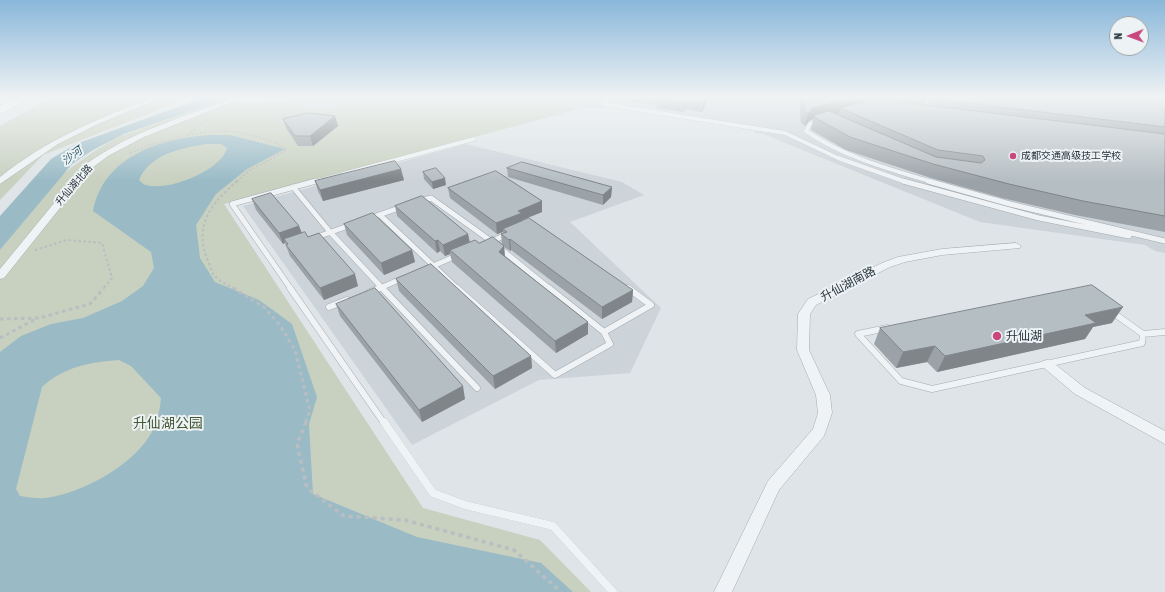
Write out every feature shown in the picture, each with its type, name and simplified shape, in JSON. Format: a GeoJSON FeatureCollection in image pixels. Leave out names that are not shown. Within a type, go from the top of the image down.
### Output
{"type":"FeatureCollection","features":[{"type":"Feature","properties":{"kind":"street"},"geometry":{"type":"LineString","coordinates":[[0,181],[21,162],[52,143],[87,126]]}},
{"type":"Feature","properties":{"kind":"street","name":"升仙湖北路"},"geometry":{"type":"LineString","coordinates":[[0,276],[89,166],[105,153],[127,142],[169,126]]}},
{"type":"Feature","properties":{"kind":"street","name":"升仙湖南路"},"geometry":{"type":"LineString","coordinates":[[723,592],[773,486],[819,432],[825,413],[823,395],[803,350],[802,338],[804,314],[812,302],[874,272],[883,265],[904,258],[1016,246]]}},
{"type":"Feature","properties":{"kind":"street"},"geometry":{"type":"LineString","coordinates":[[1047,364],[1080,391],[1165,438]]}},
{"type":"Feature","properties":{"kind":"lane"},"geometry":{"type":"LineString","coordinates":[[747,126],[785,133],[838,158],[916,186],[1039,218],[1165,242]]}},
{"type":"Feature","properties":{"kind":"lane"},"geometry":{"type":"LineString","coordinates":[[809,126],[806,131],[835,149],[882,167],[950,188],[1165,242]]}},
{"type":"Feature","properties":{"kind":"lane"},"geometry":{"type":"LineString","coordinates":[[338,175],[474,139]]}},
{"type":"Feature","properties":{"kind":"lane"},"geometry":{"type":"LineString","coordinates":[[331,177],[232,204],[433,493],[465,505],[553,526],[613,592]]}},
{"type":"Feature","properties":{"kind":"lane"},"geometry":{"type":"LineString","coordinates":[[293,187],[330,232],[477,388]]}},
{"type":"Feature","properties":{"kind":"lane"},"geometry":{"type":"LineString","coordinates":[[380,215],[433,266],[555,375],[610,344],[604,332],[491,241],[430,198],[416,202]]}},
{"type":"Feature","properties":{"kind":"lane"},"geometry":{"type":"LineString","coordinates":[[366,220],[409,205]]}},
{"type":"Feature","properties":{"kind":"lane"},"geometry":{"type":"LineString","coordinates":[[310,239],[359,222]]}},
{"type":"Feature","properties":{"kind":"lane"},"geometry":{"type":"LineString","coordinates":[[484,244],[513,232]]}},
{"type":"Feature","properties":{"kind":"lane"},"geometry":{"type":"LineString","coordinates":[[418,272],[462,254]]}},
{"type":"Feature","properties":{"kind":"lane"},"geometry":{"type":"LineString","coordinates":[[362,294],[411,275]]}},
{"type":"Feature","properties":{"kind":"lane"},"geometry":{"type":"LineString","coordinates":[[604,332],[651,304],[625,286]]}},
{"type":"Feature","properties":{"kind":"lane"},"geometry":{"type":"LineString","coordinates":[[329,307],[356,297]]}},
{"type":"Feature","properties":{"kind":"lane"},"geometry":{"type":"LineString","coordinates":[[1105,307],[1143,334],[1165,332]]}},
{"type":"Feature","properties":{"kind":"lane"},"geometry":{"type":"LineString","coordinates":[[896,326],[858,334],[901,381],[932,389],[1142,343],[1143,334]]}},
{"type":"Feature","properties":{"kind":"path"},"geometry":{"type":"LineString","coordinates":[[188,135],[199,126]]}},
{"type":"Feature","properties":{"kind":"path"},"geometry":{"type":"LineString","coordinates":[[126,154],[150,145],[188,135],[216,131],[241,133],[281,144],[287,150],[250,170],[216,199],[206,217],[202,234],[204,252],[214,276],[264,307],[279,324],[295,350],[310,411],[297,444],[308,488],[344,516],[404,520],[514,550],[561,592]]}},
{"type":"Feature","properties":{"kind":"path"},"geometry":{"type":"LineString","coordinates":[[0,338],[39,318],[90,304],[112,278],[106,262],[102,243],[67,240],[31,251]]}},
{"type":"Feature","properties":{"kind":"path"},"geometry":{"type":"LineString","coordinates":[[0,319],[39,318]]}},
{"type":"Feature","properties":{"kind":"shaded area","name":"成都交通高级技工学校"},"geometry":{"type":"Polygon","coordinates":[[[733,126],[1165,126],[1165,253],[1155,251],[1145,245],[980,222],[763,134],[755,133],[755,129],[733,126]]]}},
{"type":"Feature","properties":{"kind":"shaded area"},"geometry":{"type":"Polygon","coordinates":[[[466,144],[622,182],[644,195],[570,222],[661,308],[630,373],[539,380],[412,445],[243,206],[466,144]]]}},
{"type":"Feature","properties":{"kind":"green space"},"geometry":{"type":"Polygon","coordinates":[[[0,126],[118,126],[43,155],[0,200],[0,126]]]}},
{"type":"Feature","properties":{"kind":"green space","name":"升仙湖公园"},"geometry":{"type":"Polygon","coordinates":[[[150,126],[517,126],[224,204],[423,508],[540,540],[591,592],[0,592],[0,250],[61,175],[93,152],[118,137],[150,126]]]}},
{"type":"Feature","properties":{"kind":"water","name":"沙河"},"geometry":{"type":"Polygon","coordinates":[[[126,126],[148,126],[124,134],[93,150],[72,164],[0,250],[0,216],[51,159],[76,144],[126,126]]]}},
{"type":"Feature","properties":{"kind":"water"},"geometry":{"type":"Polygon","coordinates":[[[230,135],[285,149],[247,169],[216,194],[196,225],[200,258],[215,282],[259,300],[292,324],[317,397],[309,424],[313,494],[417,537],[541,563],[573,592],[0,592],[0,352],[21,336],[51,324],[83,318],[122,301],[143,286],[154,268],[151,252],[93,211],[99,192],[109,176],[122,163],[138,153],[173,140],[192,137],[230,135]],[[207,144],[177,150],[158,158],[144,171],[139,180],[145,185],[167,185],[180,182],[205,171],[223,156],[227,148],[221,144],[207,144]],[[119,360],[98,362],[68,370],[50,380],[42,387],[16,489],[20,496],[45,498],[60,495],[92,483],[107,475],[122,464],[146,441],[154,428],[159,413],[161,398],[131,366],[119,360]]]}},
{"type":"Feature","properties":{"kind":"building"},"geometry":{"type":"Polygon","coordinates":[[[288,126],[323,126],[310,136],[295,136],[288,126]]]}},
{"type":"Feature","properties":{"kind":"building"},"geometry":{"type":"Polygon","coordinates":[[[830,126],[863,126],[936,157],[981,163],[985,160],[983,156],[938,150],[881,126],[1096,126],[1165,134],[1165,216],[1083,201],[1009,184],[933,164],[850,137],[830,126]]]}},
{"type":"Feature","properties":{"kind":"building"},"geometry":{"type":"Polygon","coordinates":[[[395,161],[401,169],[320,190],[315,181],[395,161]]]}},
{"type":"Feature","properties":{"kind":"building"},"geometry":{"type":"Polygon","coordinates":[[[522,162],[612,187],[603,195],[507,168],[522,162]]]}},
{"type":"Feature","properties":{"kind":"building"},"geometry":{"type":"Polygon","coordinates":[[[436,168],[445,178],[432,182],[423,172],[436,168]]]}},
{"type":"Feature","properties":{"kind":"building"},"geometry":{"type":"Polygon","coordinates":[[[496,171],[542,201],[518,211],[522,213],[496,223],[448,188],[496,171]]]}},
{"type":"Feature","properties":{"kind":"building"},"geometry":{"type":"Polygon","coordinates":[[[271,193],[299,226],[279,233],[252,199],[271,193]]]}},
{"type":"Feature","properties":{"kind":"building"},"geometry":{"type":"Polygon","coordinates":[[[422,196],[468,234],[443,245],[438,240],[435,241],[395,206],[422,196]]]}},
{"type":"Feature","properties":{"kind":"building"},"geometry":{"type":"Polygon","coordinates":[[[373,213],[412,250],[381,263],[344,224],[373,213]]]}},
{"type":"Feature","properties":{"kind":"building"},"geometry":{"type":"Polygon","coordinates":[[[529,218],[633,290],[602,307],[510,239],[509,240],[501,234],[507,232],[503,229],[529,218]]]}},
{"type":"Feature","properties":{"kind":"building"},"geometry":{"type":"Polygon","coordinates":[[[305,232],[308,237],[319,233],[355,274],[320,288],[286,245],[288,244],[284,239],[305,232]]]}},
{"type":"Feature","properties":{"kind":"building"},"geometry":{"type":"Polygon","coordinates":[[[493,237],[504,246],[499,252],[588,322],[555,341],[450,250],[475,240],[479,243],[493,237]]]}},
{"type":"Feature","properties":{"kind":"building"},"geometry":{"type":"Polygon","coordinates":[[[431,264],[531,356],[493,376],[396,279],[431,264]]]}},
{"type":"Feature","properties":{"kind":"building"},"geometry":{"type":"Polygon","coordinates":[[[1092,285],[1123,307],[1085,315],[1096,323],[945,356],[935,346],[903,352],[880,328],[1092,285]]]}},
{"type":"Feature","properties":{"kind":"building"},"geometry":{"type":"Polygon","coordinates":[[[375,288],[463,386],[419,410],[336,304],[375,288]]]}},
{"type":"Feature","properties":{"kind":"place","name":"成都交通高级技工学校"},"geometry":{"type":"Point","coordinates":[1013,156]}},
{"type":"Feature","properties":{"kind":"place","name":"升仙湖"},"geometry":{"type":"Point","coordinates":[997,336]}}]}
